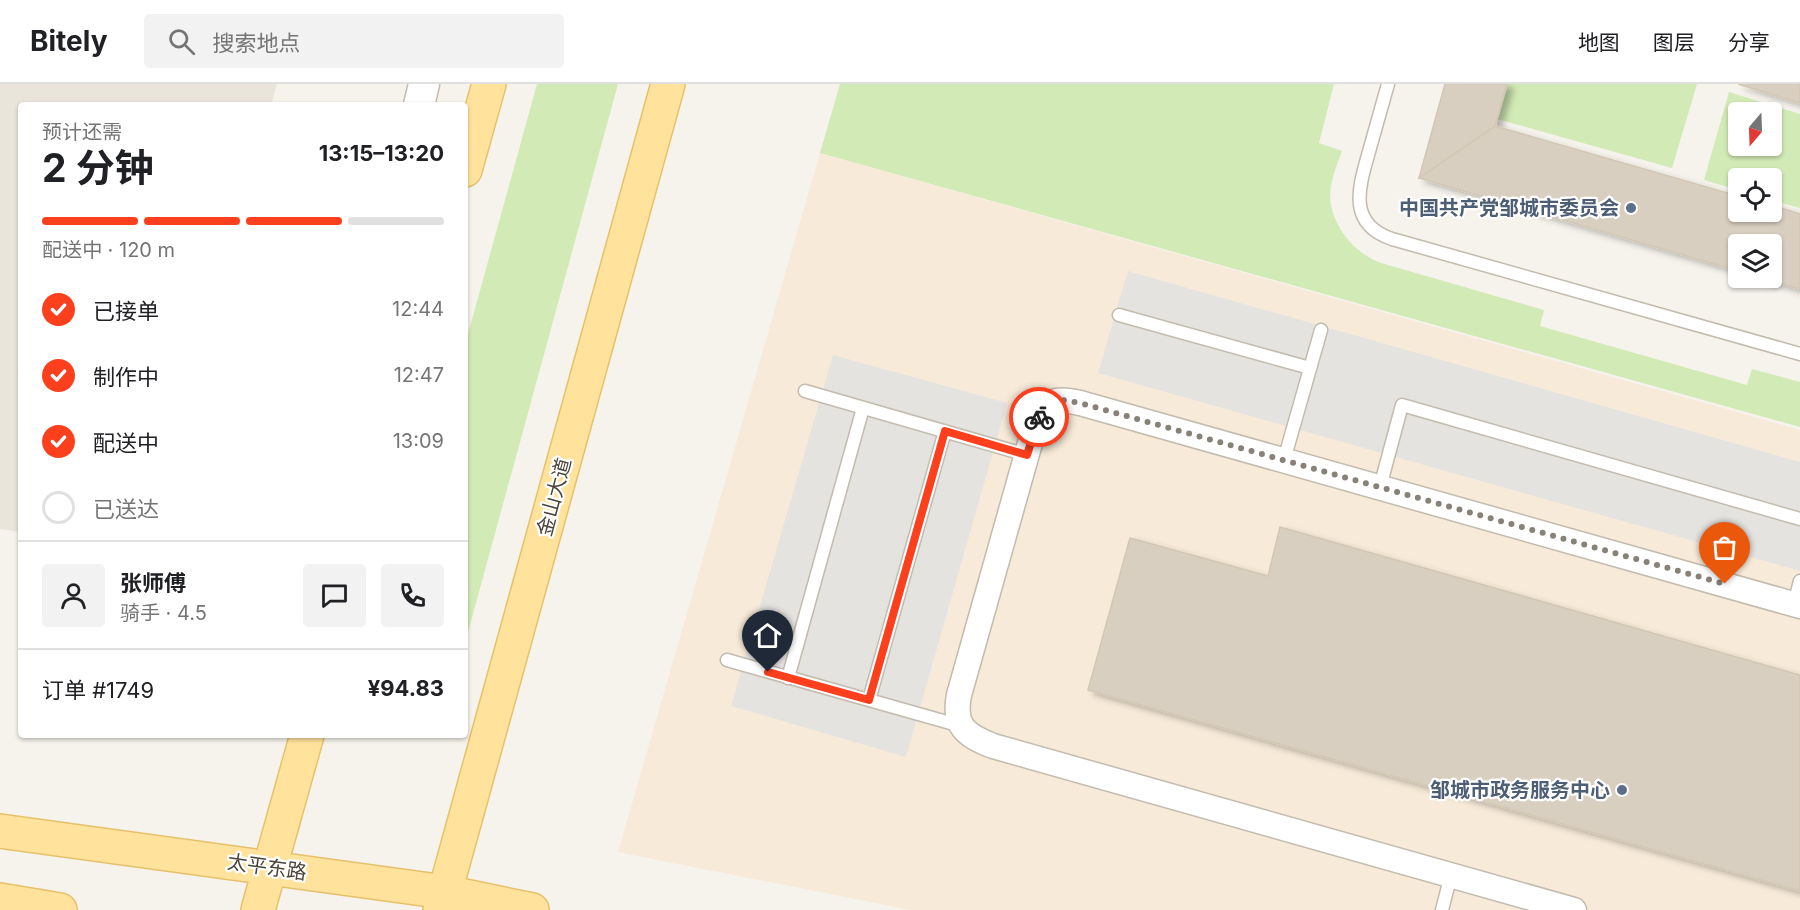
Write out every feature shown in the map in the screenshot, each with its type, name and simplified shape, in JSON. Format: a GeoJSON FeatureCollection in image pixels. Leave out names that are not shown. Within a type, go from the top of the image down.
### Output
{"type":"FeatureCollection","features":[{"type":"Feature","properties":{"kind":"main road"},"geometry":{"type":"LineString","coordinates":[[468,159],[489,84]]}},
{"type":"Feature","properties":{"kind":"main road","name":"金山大道"},"geometry":{"type":"LineString","coordinates":[[442,901],[668,84]]}},
{"type":"Feature","properties":{"kind":"main road"},"geometry":{"type":"LineString","coordinates":[[258,910],[306,738]]}},
{"type":"Feature","properties":{"kind":"main road","name":"太平东路"},"geometry":{"type":"LineString","coordinates":[[0,831],[270,867],[442,901],[532,910]]}},
{"type":"Feature","properties":{"kind":"main road"},"geometry":{"type":"LineString","coordinates":[[0,900],[60,910]]}},
{"type":"Feature","properties":{"kind":"street"},"geometry":{"type":"LineString","coordinates":[[419,102],[424,84]]}},
{"type":"Feature","properties":{"kind":"street"},"geometry":{"type":"LineString","coordinates":[[1574,910],[1533,904],[1451,875],[993,746],[970,736],[957,717],[959,695],[1027,455],[1037,422],[1044,408],[1049,403],[1058,400],[1080,403],[1797,605]]}},
{"type":"Feature","properties":{"kind":"lane"},"geometry":{"type":"LineString","coordinates":[[1388,84],[1359,189],[1361,211],[1368,224],[1377,233],[1800,354]]}},
{"type":"Feature","properties":{"kind":"lane"},"geometry":{"type":"LineString","coordinates":[[1119,315],[1310,368]]}},
{"type":"Feature","properties":{"kind":"lane"},"geometry":{"type":"LineString","coordinates":[[1284,460],[1320,330]]}},
{"type":"Feature","properties":{"kind":"lane"},"geometry":{"type":"LineString","coordinates":[[805,391],[1027,455]]}},
{"type":"Feature","properties":{"kind":"lane"},"geometry":{"type":"LineString","coordinates":[[1380,487],[1402,405],[1800,519]]}},
{"type":"Feature","properties":{"kind":"lane"},"geometry":{"type":"LineString","coordinates":[[788,678],[863,408]]}},
{"type":"Feature","properties":{"kind":"lane"},"geometry":{"type":"LineString","coordinates":[[869,700],[945,431]]}},
{"type":"Feature","properties":{"kind":"lane"},"geometry":{"type":"LineString","coordinates":[[1797,605],[1800,581]]}},
{"type":"Feature","properties":{"kind":"lane"},"geometry":{"type":"LineString","coordinates":[[727,660],[961,726]]}},
{"type":"Feature","properties":{"kind":"lane"},"geometry":{"type":"LineString","coordinates":[[1442,910],[1451,875]]}},
{"type":"Feature","properties":{"kind":"shaded area"},"geometry":{"type":"Polygon","coordinates":[[[0,84],[277,84],[272,102],[18,102],[18,532],[0,529],[0,84]]]}},
{"type":"Feature","properties":{"kind":"shaded area"},"geometry":{"type":"Polygon","coordinates":[[[820,153],[1800,430],[1800,910],[911,910],[618,852],[820,153]]]}},
{"type":"Feature","properties":{"kind":"shaded area"},"geometry":{"type":"Polygon","coordinates":[[[1128,271],[1800,462],[1800,571],[1098,373],[1128,271]]]}},
{"type":"Feature","properties":{"kind":"shaded area"},"geometry":{"type":"Polygon","coordinates":[[[833,355],[1007,403],[906,757],[731,706],[833,355]]]}},
{"type":"Feature","properties":{"kind":"green space"},"geometry":{"type":"Polygon","coordinates":[[[537,84],[618,84],[468,632],[468,334],[537,84]]]}},
{"type":"Feature","properties":{"kind":"green space"},"geometry":{"type":"Polygon","coordinates":[[[840,84],[1334,84],[1319,143],[1342,151],[1331,186],[1332,210],[1343,233],[1360,251],[1381,263],[1544,310],[1540,326],[1747,385],[1752,369],[1800,382],[1800,427],[820,153],[840,84]]]}},
{"type":"Feature","properties":{"kind":"green space"},"geometry":{"type":"Polygon","coordinates":[[[1507,84],[1697,84],[1672,168],[1497,119],[1507,84]]]}},
{"type":"Feature","properties":{"kind":"green space"},"geometry":{"type":"Polygon","coordinates":[[[1729,92],[1761,102],[1728,102],[1728,156],[1782,156],[1782,108],[1800,114],[1800,208],[1782,203],[1782,168],[1728,168],[1728,187],[1704,180],[1729,92]]]}},
{"type":"Feature","properties":{"kind":"building"},"geometry":{"type":"Polygon","coordinates":[[[1445,84],[1507,84],[1495,126],[1419,178],[1445,84]]]}},
{"type":"Feature","properties":{"kind":"building"},"geometry":{"type":"Polygon","coordinates":[[[1738,84],[1800,84],[1800,103],[1738,84]]]}},
{"type":"Feature","properties":{"kind":"building","name":"中国共产党邹城市委员会"},"geometry":{"type":"Polygon","coordinates":[[[1495,126],[1728,193],[1728,222],[1782,222],[1782,208],[1800,214],[1800,289],[1782,284],[1782,234],[1728,234],[1728,268],[1419,178],[1495,126]]]}},
{"type":"Feature","properties":{"kind":"building","name":"邹城市政务服务中心"},"geometry":{"type":"Polygon","coordinates":[[[1280,527],[1800,675],[1800,891],[1088,690],[1130,538],[1268,576],[1280,527]]]}},
{"type":"Feature","properties":{"kind":"way so far"},"geometry":{"type":"LineString","coordinates":[[1039,417],[1052,401],[1064,400],[1080,403],[1725,584]]}},
{"type":"Feature","properties":{"kind":"place","name":"中国共产党邹城市委员会"},"geometry":{"type":"Point","coordinates":[1631,208]}},
{"type":"Feature","properties":{"kind":"place","name":"邹城市政务服务中心"},"geometry":{"type":"Point","coordinates":[1622,790]}},
{"type":"Feature","properties":{"kind":"route"},"geometry":{"type":"LineString","coordinates":[[768,672],[869,700],[945,431],[1027,455],[1039,417]]}}]}
